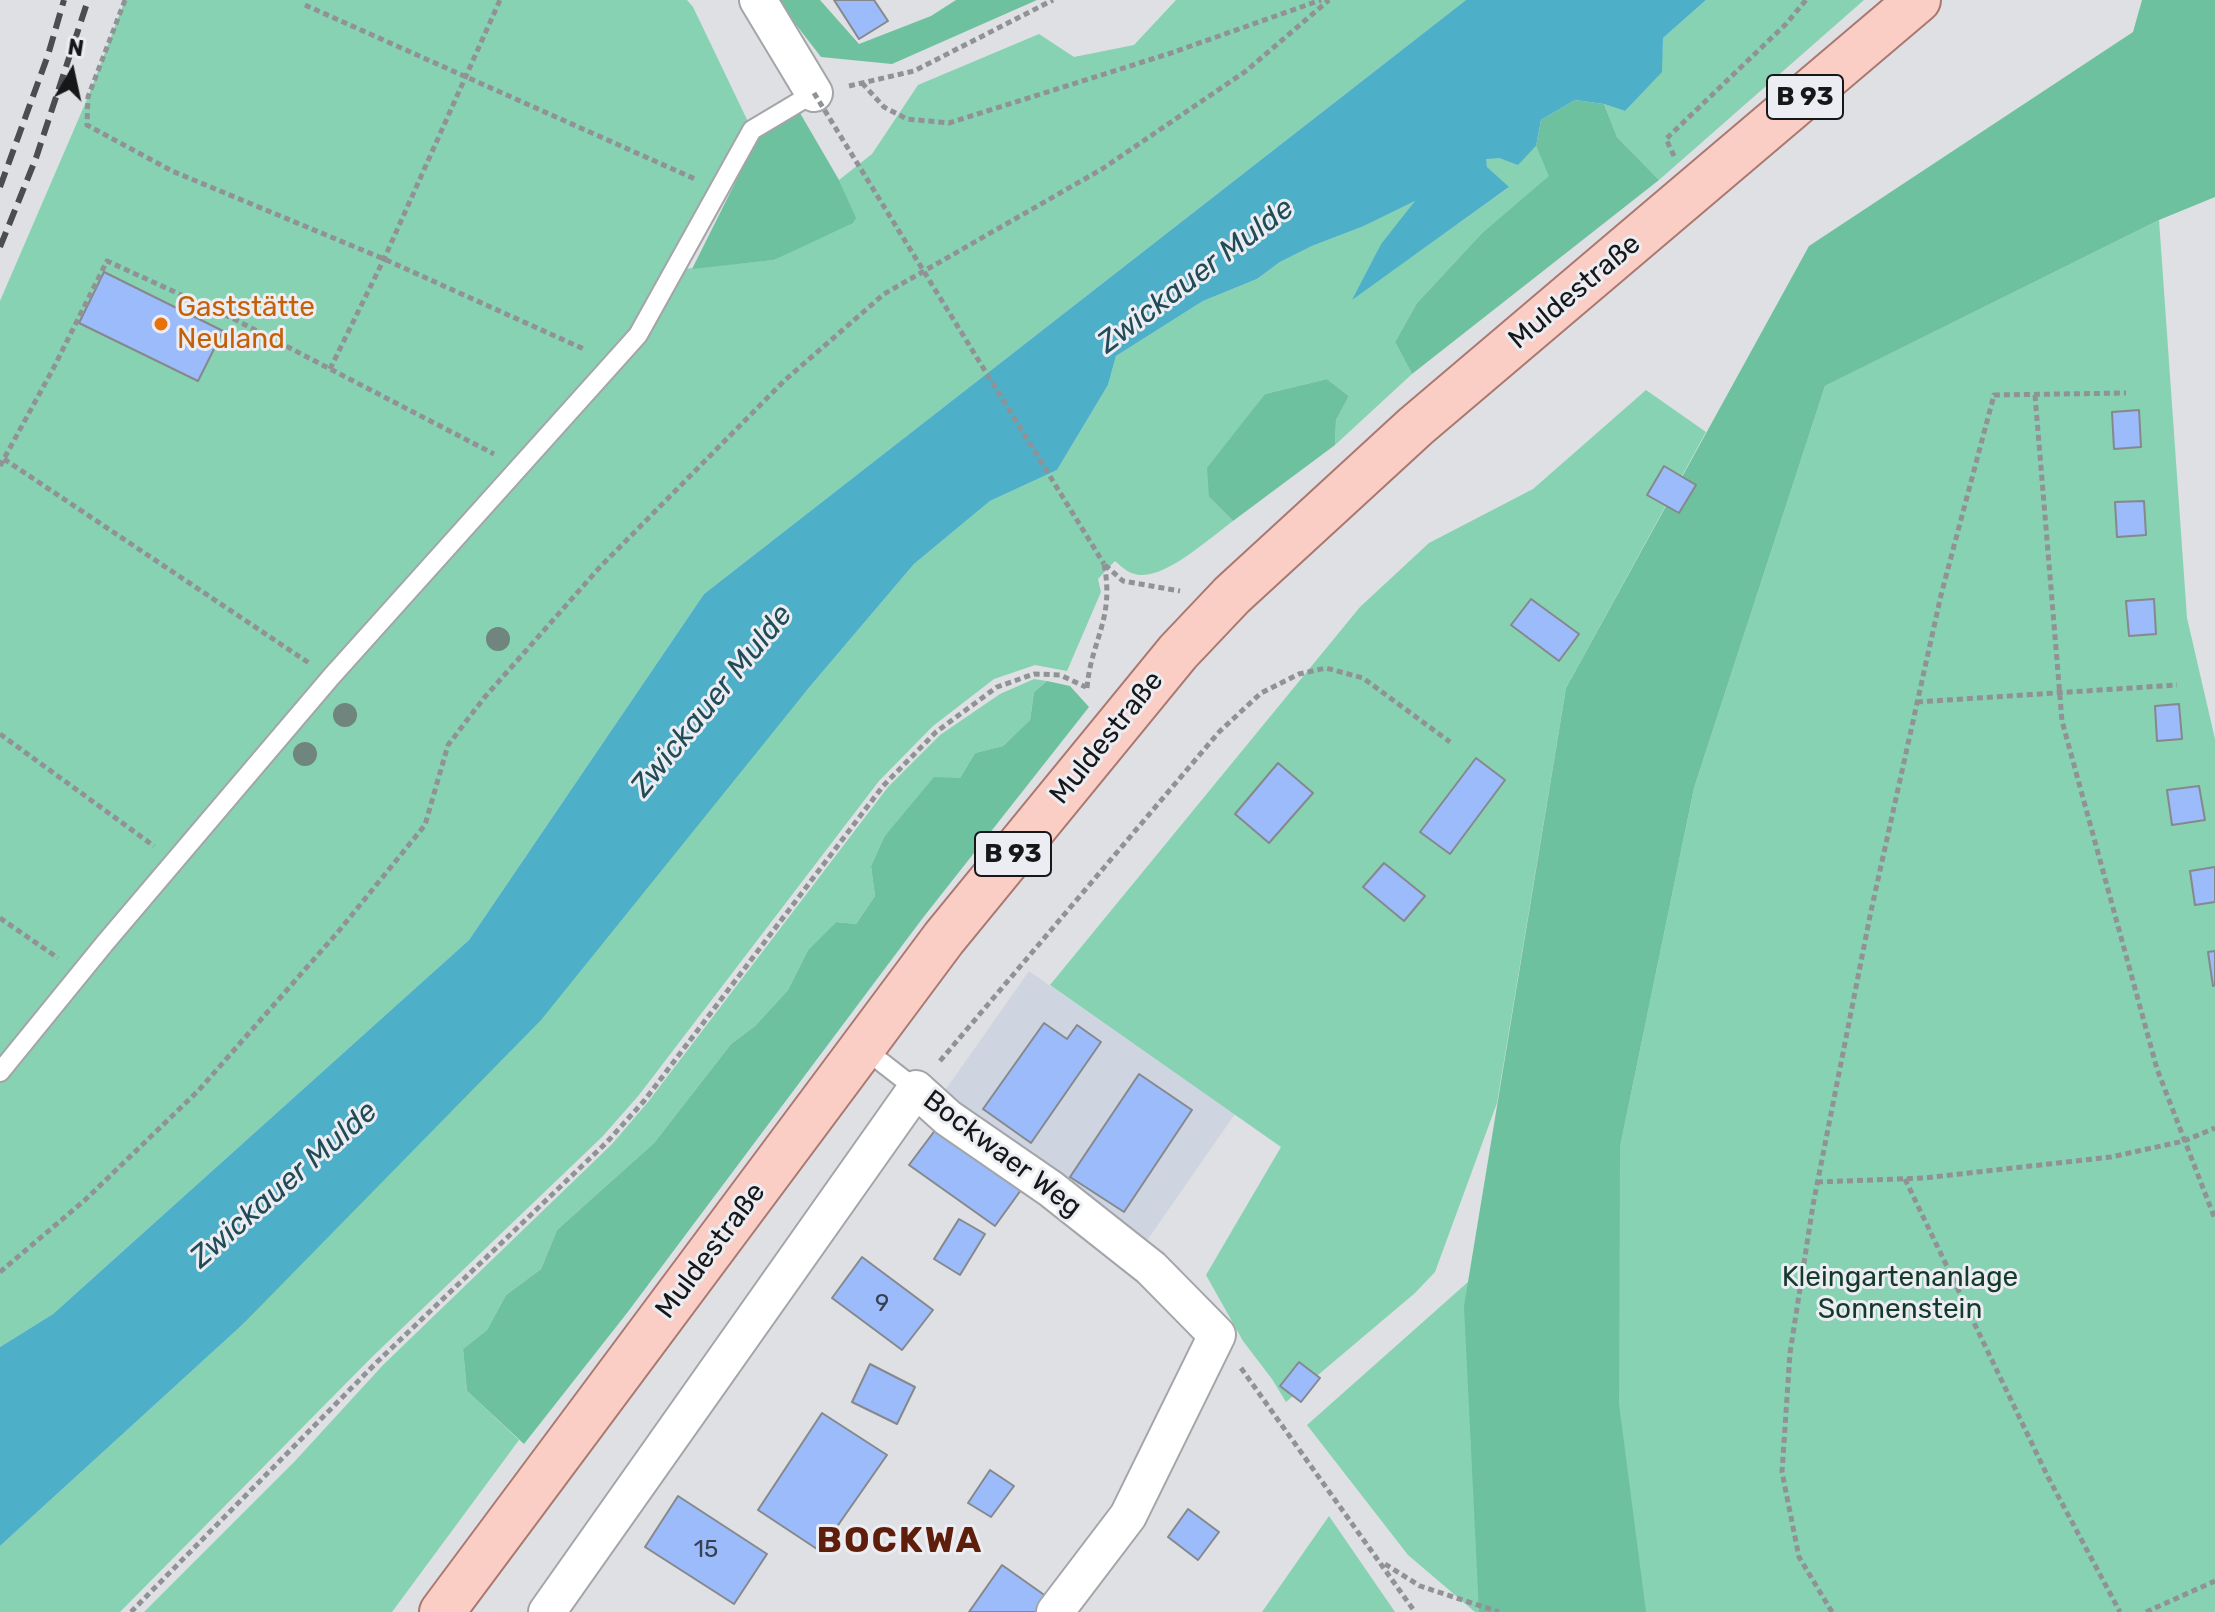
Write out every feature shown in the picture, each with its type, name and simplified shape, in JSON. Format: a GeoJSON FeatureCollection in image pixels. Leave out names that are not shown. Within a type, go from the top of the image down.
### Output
{"type":"FeatureCollection","features":[{"type":"Feature","properties":{"kind":"main road","name":"Muldestraße"},"geometry":{"type":"LineString","coordinates":[[442,1612],[944,938],[1178,652],[1232,595],[1416,426],[1918,0]]}},
{"type":"Feature","properties":{"kind":"street"},"geometry":{"type":"LineString","coordinates":[[758,0],[826,91]]}},
{"type":"Feature","properties":{"kind":"street","name":"Bockwaer Weg"},"geometry":{"type":"LineString","coordinates":[[547,1612],[916,1089],[948,1118],[1051,1189],[1151,1268],[1217,1335]]}},
{"type":"Feature","properties":{"kind":"street"},"geometry":{"type":"LineString","coordinates":[[1055,1612],[1128,1516],[1217,1335]]}},
{"type":"Feature","properties":{"kind":"lane"},"geometry":{"type":"LineString","coordinates":[[0,1072],[331,677],[638,335],[752,130],[826,91]]}},
{"type":"Feature","properties":{"kind":"lane"},"geometry":{"type":"LineString","coordinates":[[862,1047],[916,1089]]}},
{"type":"Feature","properties":{"kind":"path"},"geometry":{"type":"LineString","coordinates":[[125,0],[88,97],[87,125],[172,171],[384,259],[613,362]]}},
{"type":"Feature","properties":{"kind":"path"},"geometry":{"type":"LineString","coordinates":[[330,369],[384,259],[500,0]]}},
{"type":"Feature","properties":{"kind":"path"},"geometry":{"type":"LineString","coordinates":[[1053,0],[914,71],[826,91],[1104,564],[1123,581],[1168,590],[1232,595]]}},
{"type":"Feature","properties":{"kind":"path"},"geometry":{"type":"LineString","coordinates":[[862,83],[884,107],[907,119],[949,123],[1171,53],[1321,0]]}},
{"type":"Feature","properties":{"kind":"path"},"geometry":{"type":"LineString","coordinates":[[0,1272],[85,1200],[198,1091],[328,944],[425,825],[448,745],[484,698],[600,567],[785,380],[884,294],[1102,169],[1246,71],[1329,0]]}},
{"type":"Feature","properties":{"kind":"path"},"geometry":{"type":"LineString","coordinates":[[1691,193],[1666,139],[1786,24],[1806,0]]}},
{"type":"Feature","properties":{"kind":"path"},"geometry":{"type":"LineString","coordinates":[[305,5],[717,189]]}},
{"type":"Feature","properties":{"kind":"path"},"geometry":{"type":"LineString","coordinates":[[331,677],[2,462],[107,261],[232,318],[519,467]]}},
{"type":"Feature","properties":{"kind":"path"},"geometry":{"type":"LineString","coordinates":[[1832,1612],[1799,1557],[1782,1472],[1790,1353],[1817,1182],[1871,911],[1941,595],[1994,395],[2126,393]]}},
{"type":"Feature","properties":{"kind":"path"},"geometry":{"type":"LineString","coordinates":[[2035,395],[2062,721],[2157,1069],[2215,1219]]}},
{"type":"Feature","properties":{"kind":"path"},"geometry":{"type":"LineString","coordinates":[[1086,687],[1107,611],[1109,588],[1104,564]]}},
{"type":"Feature","properties":{"kind":"path"},"geometry":{"type":"LineString","coordinates":[[916,1089],[1219,732],[1261,693],[1299,674],[1326,668],[1363,678],[1450,742]]}},
{"type":"Feature","properties":{"kind":"path"},"geometry":{"type":"LineString","coordinates":[[131,1612],[377,1362],[607,1142],[644,1101],[883,786],[936,732],[997,687],[1034,674],[1060,675],[1086,687],[1118,726]]}},
{"type":"Feature","properties":{"kind":"path"},"geometry":{"type":"LineString","coordinates":[[1917,702],[2177,685]]}},
{"type":"Feature","properties":{"kind":"path"},"geometry":{"type":"LineString","coordinates":[[0,734],[175,861]]}},
{"type":"Feature","properties":{"kind":"path"},"geometry":{"type":"LineString","coordinates":[[0,918],[80,974]]}},
{"type":"Feature","properties":{"kind":"path"},"geometry":{"type":"LineString","coordinates":[[1817,1182],[1905,1179],[2111,1157],[2184,1141],[2215,1128]]}},
{"type":"Feature","properties":{"kind":"path"},"geometry":{"type":"LineString","coordinates":[[1905,1179],[2048,1477],[2120,1612]]}},
{"type":"Feature","properties":{"kind":"path"},"geometry":{"type":"LineString","coordinates":[[1217,1335],[1415,1612]]}},
{"type":"Feature","properties":{"kind":"path"},"geometry":{"type":"LineString","coordinates":[[1381,1562],[1420,1586],[1499,1612]]}},
{"type":"Feature","properties":{"kind":"path"},"geometry":{"type":"LineString","coordinates":[[2146,1612],[2215,1581]]}},
{"type":"Feature","properties":{"kind":"shaded area"},"geometry":{"type":"Polygon","coordinates":[[[1029,971],[1235,1114],[1146,1242],[939,1099],[1029,971]]]}},
{"type":"Feature","properties":{"kind":"green space"},"geometry":{"type":"Polygon","coordinates":[[[125,0],[687,0],[752,130],[674,270],[774,260],[855,218],[839,180],[872,154],[918,85],[1039,34],[1074,57],[1134,45],[1176,0],[1466,0],[704,594],[469,940],[53,1314],[0,1347],[0,301],[88,97],[125,0]]]}},
{"type":"Feature","properties":{"kind":"green space"},"geometry":{"type":"Polygon","coordinates":[[[777,0],[820,0],[859,44],[931,16],[956,0],[1037,0],[892,64],[821,57],[777,0]]]}},
{"type":"Feature","properties":{"kind":"green space"},"geometry":{"type":"Polygon","coordinates":[[[1706,0],[1864,0],[1659,180],[1617,137],[1604,104],[1625,111],[1661,72],[1663,38],[1706,0]]]}},
{"type":"Feature","properties":{"kind":"green space"},"geometry":{"type":"Polygon","coordinates":[[[2142,0],[2215,0],[2215,197],[2159,220],[1825,386],[1694,788],[1620,1147],[1619,1404],[1646,1612],[1479,1612],[1464,1306],[1566,688],[1809,246],[2133,32],[2142,0]]]}},
{"type":"Feature","properties":{"kind":"green space"},"geometry":{"type":"Polygon","coordinates":[[[1575,100],[1604,104],[1617,137],[1659,180],[1412,374],[1395,342],[1417,303],[1482,233],[1549,176],[1536,146],[1541,120],[1575,100]]]}},
{"type":"Feature","properties":{"kind":"green space"},"geometry":{"type":"Polygon","coordinates":[[[780,101],[800,113],[839,180],[856,218],[853,223],[774,260],[692,269],[755,143],[780,101]]]}},
{"type":"Feature","properties":{"kind":"green space"},"geometry":{"type":"Polygon","coordinates":[[[1536,146],[1550,176],[1482,233],[1417,303],[1395,342],[1412,374],[1335,445],[1336,420],[1349,396],[1327,379],[1265,394],[1239,429],[1209,497],[1233,521],[1165,569],[1134,574],[1115,561],[1098,579],[1101,592],[1067,671],[1035,665],[994,679],[933,726],[879,781],[639,1095],[602,1137],[372,1357],[120,1612],[0,1612],[0,1546],[241,1326],[807,690],[914,564],[990,501],[1057,470],[1108,385],[1116,356],[1203,301],[1257,279],[1280,262],[1312,246],[1364,226],[1417,200],[1381,244],[1354,298],[1508,188],[1487,167],[1485,158],[1499,158],[1518,164],[1536,146]]]}},
{"type":"Feature","properties":{"kind":"green space","name":"Kleingartenanlage Sonnenstein"},"geometry":{"type":"Polygon","coordinates":[[[2159,220],[2187,618],[2215,739],[2215,1612],[1475,1612],[1408,1555],[1307,1425],[1620,1147],[1694,788],[1825,386],[2159,220]]]}},
{"type":"Feature","properties":{"kind":"green space"},"geometry":{"type":"Polygon","coordinates":[[[1327,379],[1349,396],[1336,420],[1335,445],[1233,521],[1209,497],[1207,468],[1265,394],[1327,379]]]}},
{"type":"Feature","properties":{"kind":"green space"},"geometry":{"type":"Polygon","coordinates":[[[1646,390],[1706,432],[1566,688],[1497,1103],[1435,1272],[1415,1293],[1286,1402],[1243,1341],[1206,1275],[1281,1147],[1050,985],[1360,607],[1429,543],[1533,489],[1646,390]]]}},
{"type":"Feature","properties":{"kind":"green space"},"geometry":{"type":"Polygon","coordinates":[[[1034,679],[1047,681],[1034,692],[1030,720],[1003,746],[975,753],[960,778],[910,809],[884,837],[871,866],[875,896],[856,924],[836,922],[808,950],[788,990],[755,1026],[731,1044],[654,1143],[557,1230],[541,1269],[506,1295],[487,1330],[463,1349],[467,1391],[519,1440],[392,1612],[144,1612],[295,1461],[383,1365],[612,1144],[648,1102],[888,787],[940,735],[1000,694],[1034,679]]]}},
{"type":"Feature","properties":{"kind":"green space"},"geometry":{"type":"Polygon","coordinates":[[[1047,681],[1070,686],[1089,707],[922,919],[627,1313],[524,1444],[467,1391],[463,1349],[487,1330],[506,1295],[541,1269],[557,1230],[654,1143],[731,1044],[755,1026],[788,990],[808,950],[836,922],[856,924],[875,896],[871,866],[884,837],[934,777],[960,778],[975,753],[1003,746],[1030,720],[1034,692],[1047,681]]]}},
{"type":"Feature","properties":{"kind":"green space"},"geometry":{"type":"Polygon","coordinates":[[[1329,1516],[1395,1612],[1262,1612],[1329,1516]]]}},
{"type":"Feature","properties":{"kind":"water","name":"Zwickauer Mulde"},"geometry":{"type":"Polygon","coordinates":[[[1466,0],[1706,0],[1663,38],[1662,72],[1625,111],[1575,100],[1541,120],[1536,146],[1518,165],[1499,158],[1486,159],[1487,167],[1509,187],[1352,300],[1381,244],[1415,201],[1364,226],[1312,246],[1280,262],[1257,279],[1203,301],[1116,356],[1108,385],[1057,470],[990,501],[914,564],[807,690],[541,1020],[241,1326],[0,1546],[0,1347],[53,1314],[469,940],[704,594],[1466,0]]]}},
{"type":"Feature","properties":{"kind":"building"},"geometry":{"type":"Polygon","coordinates":[[[834,0],[874,0],[888,21],[859,39],[834,0]]]}},
{"type":"Feature","properties":{"kind":"building"},"geometry":{"type":"Polygon","coordinates":[[[104,272],[223,331],[198,381],[79,323],[104,272]]]}},
{"type":"Feature","properties":{"kind":"building"},"geometry":{"type":"Polygon","coordinates":[[[2139,410],[2141,447],[2114,449],[2112,412],[2139,410]]]}},
{"type":"Feature","properties":{"kind":"building"},"geometry":{"type":"Polygon","coordinates":[[[1664,466],[1696,485],[1679,513],[1647,495],[1664,466]]]}},
{"type":"Feature","properties":{"kind":"building"},"geometry":{"type":"Polygon","coordinates":[[[2144,501],[2146,535],[2117,537],[2115,502],[2144,501]]]}},
{"type":"Feature","properties":{"kind":"building"},"geometry":{"type":"Polygon","coordinates":[[[1531,599],[1579,634],[1559,661],[1511,625],[1531,599]]]}},
{"type":"Feature","properties":{"kind":"building"},"geometry":{"type":"Polygon","coordinates":[[[2154,599],[2156,634],[2129,636],[2126,601],[2154,599]]]}},
{"type":"Feature","properties":{"kind":"building"},"geometry":{"type":"Polygon","coordinates":[[[2179,704],[2182,739],[2157,741],[2155,706],[2179,704]]]}},
{"type":"Feature","properties":{"kind":"building"},"geometry":{"type":"Polygon","coordinates":[[[1476,758],[1505,780],[1450,854],[1420,832],[1476,758]]]}},
{"type":"Feature","properties":{"kind":"building"},"geometry":{"type":"Polygon","coordinates":[[[1278,763],[1313,793],[1269,843],[1235,814],[1278,763]]]}},
{"type":"Feature","properties":{"kind":"building"},"geometry":{"type":"Polygon","coordinates":[[[2199,786],[2205,820],[2172,825],[2167,790],[2199,786]]]}},
{"type":"Feature","properties":{"kind":"building"},"geometry":{"type":"Polygon","coordinates":[[[1384,863],[1425,896],[1404,921],[1363,887],[1384,863]]]}},
{"type":"Feature","properties":{"kind":"building"},"geometry":{"type":"Polygon","coordinates":[[[2215,867],[2215,902],[2195,905],[2190,871],[2215,867]]]}},
{"type":"Feature","properties":{"kind":"building"},"geometry":{"type":"Polygon","coordinates":[[[2215,951],[2215,985],[2213,986],[2208,952],[2215,951]]]}},
{"type":"Feature","properties":{"kind":"building"},"geometry":{"type":"Polygon","coordinates":[[[1044,1023],[1067,1039],[1077,1025],[1101,1042],[1031,1143],[983,1109],[1044,1023]]]}},
{"type":"Feature","properties":{"kind":"building"},"geometry":{"type":"Polygon","coordinates":[[[1139,1074],[1192,1110],[1124,1212],[1070,1177],[1139,1074]]]}},
{"type":"Feature","properties":{"kind":"building"},"geometry":{"type":"Polygon","coordinates":[[[936,1129],[1021,1190],[995,1226],[909,1165],[936,1129]]]}},
{"type":"Feature","properties":{"kind":"building"},"geometry":{"type":"Polygon","coordinates":[[[959,1219],[985,1234],[960,1275],[934,1259],[959,1219]]]}},
{"type":"Feature","properties":{"kind":"building"},"geometry":{"type":"Polygon","coordinates":[[[862,1257],[933,1310],[902,1350],[832,1298],[862,1257]]]}},
{"type":"Feature","properties":{"kind":"building"},"geometry":{"type":"Polygon","coordinates":[[[1299,1362],[1320,1378],[1301,1402],[1280,1386],[1299,1362]]]}},
{"type":"Feature","properties":{"kind":"building"},"geometry":{"type":"Polygon","coordinates":[[[870,1364],[915,1387],[897,1424],[852,1402],[870,1364]]]}},
{"type":"Feature","properties":{"kind":"building"},"geometry":{"type":"Polygon","coordinates":[[[822,1413],[887,1455],[820,1551],[758,1510],[822,1413]]]}},
{"type":"Feature","properties":{"kind":"building"},"geometry":{"type":"Polygon","coordinates":[[[990,1470],[1014,1486],[991,1517],[968,1503],[990,1470]]]}},
{"type":"Feature","properties":{"kind":"building"},"geometry":{"type":"Polygon","coordinates":[[[678,1496],[767,1554],[734,1604],[645,1547],[678,1496]]]}},
{"type":"Feature","properties":{"kind":"building"},"geometry":{"type":"Polygon","coordinates":[[[1188,1509],[1219,1532],[1198,1560],[1168,1537],[1188,1509]]]}},
{"type":"Feature","properties":{"kind":"building"},"geometry":{"type":"Polygon","coordinates":[[[1002,1565],[1050,1599],[1041,1612],[969,1612],[1002,1565]]]}},
{"type":"Feature","properties":{"kind":"railway"},"geometry":{"type":"LineString","coordinates":[[0,187],[48,55],[64,0]]}},
{"type":"Feature","properties":{"kind":"railway"},"geometry":{"type":"LineString","coordinates":[[0,247],[36,158],[88,0]]}},
{"type":"Feature","properties":{"kind":"place","name":"Gaststätte Neuland"},"geometry":{"type":"Point","coordinates":[161,324]}},
{"type":"Feature","properties":{"kind":"district","name":"BOCKWA"},"geometry":{"type":"Point","coordinates":[900,1542]}}]}
